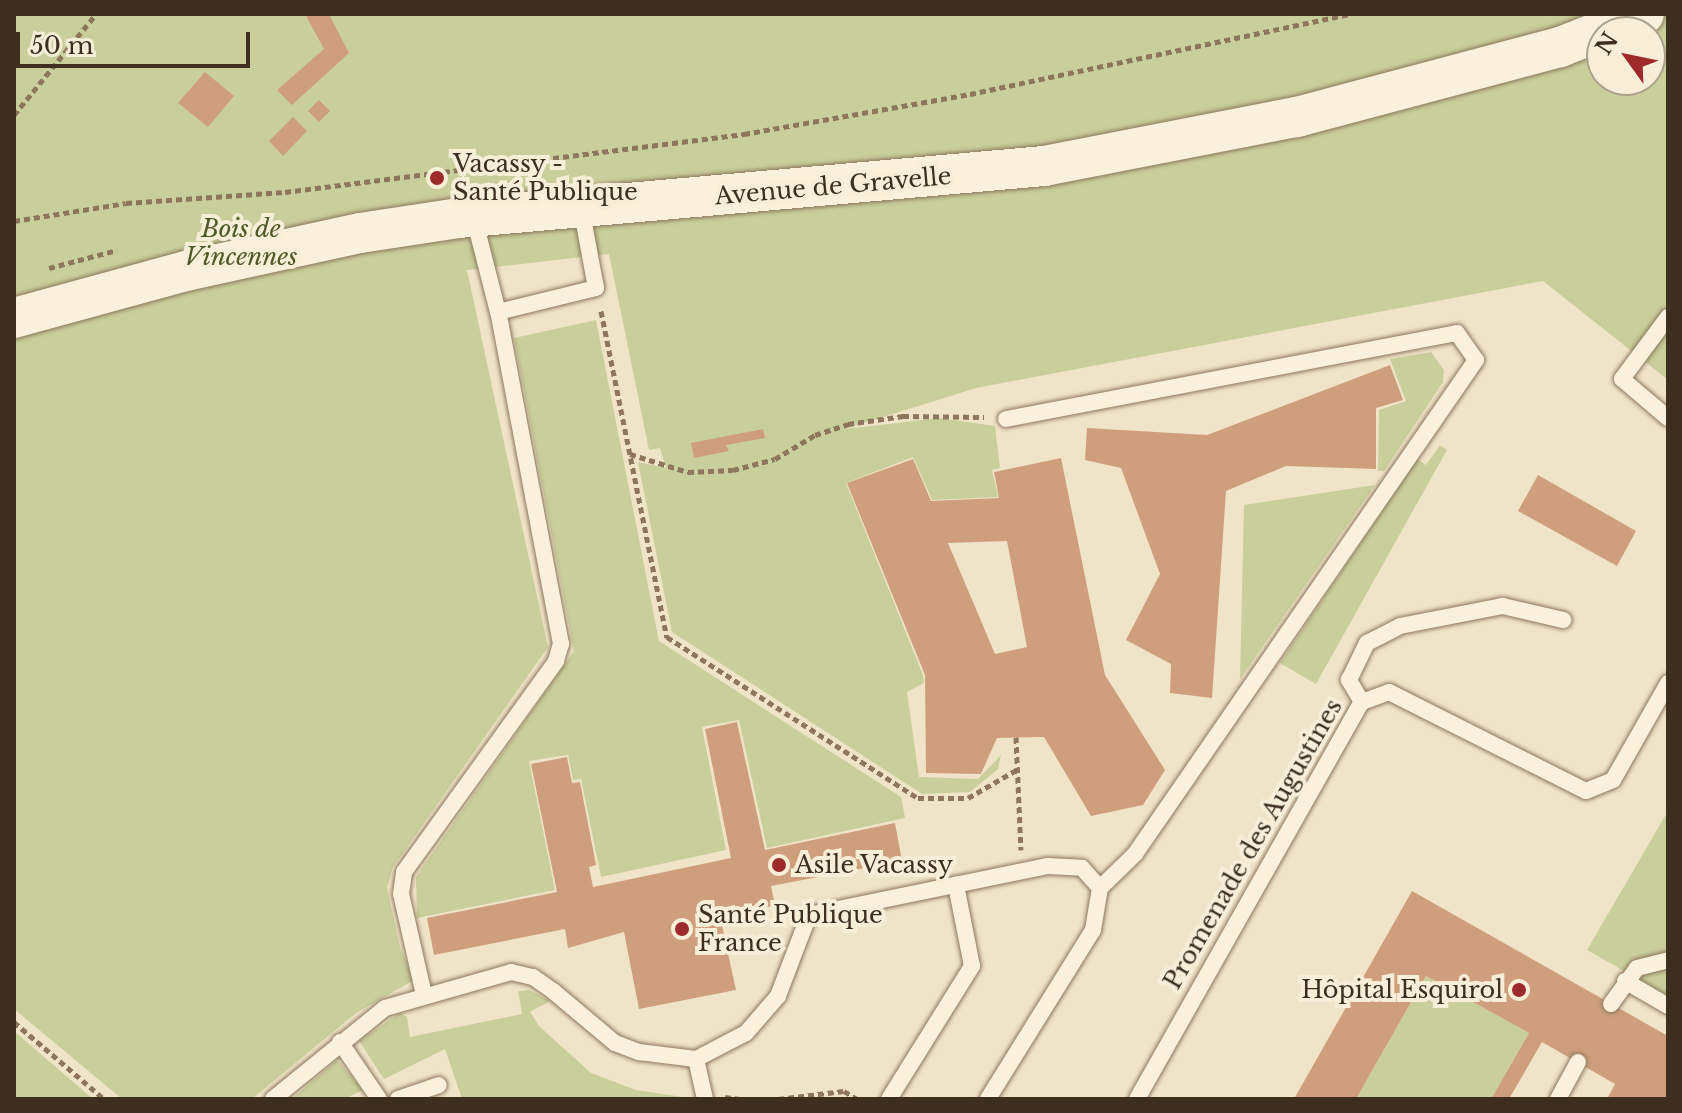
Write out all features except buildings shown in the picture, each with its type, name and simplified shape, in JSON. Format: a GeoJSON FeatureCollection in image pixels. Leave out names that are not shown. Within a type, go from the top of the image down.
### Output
{"type":"FeatureCollection","features":[{"type":"Feature","properties":{"kind":"street","name":"Avenue de Gravelle"},"geometry":{"type":"LineString","coordinates":[[14,318],[186,271],[360,233],[474,216],[1044,166],[1297,117],[1560,47],[1644,14]]}},
{"type":"Feature","properties":{"kind":"lane"},"geometry":{"type":"LineString","coordinates":[[498,312],[596,288],[581,207]]}},
{"type":"Feature","properties":{"kind":"lane"},"geometry":{"type":"LineString","coordinates":[[424,995],[401,894],[404,872],[556,661],[561,644],[498,312],[474,216]]}},
{"type":"Feature","properties":{"kind":"lane"},"geometry":{"type":"LineString","coordinates":[[1668,317],[1622,379],[1668,418]]}},
{"type":"Feature","properties":{"kind":"lane"},"geometry":{"type":"LineString","coordinates":[[988,1099],[1093,930],[1100,888],[1135,854],[1476,360],[1457,333],[1006,419]]}},
{"type":"Feature","properties":{"kind":"lane"},"geometry":{"type":"LineString","coordinates":[[1362,702],[1349,680],[1367,643],[1400,626],[1503,606],[1563,620]]}},
{"type":"Feature","properties":{"kind":"lane","name":"Promenade des Augustines"},"geometry":{"type":"LineString","coordinates":[[1137,1099],[1362,702],[1389,692],[1586,791],[1613,780],[1668,683]]}},
{"type":"Feature","properties":{"kind":"lane"},"geometry":{"type":"LineString","coordinates":[[273,1099],[385,1008],[511,972],[533,977],[615,1043],[639,1052],[696,1059],[746,1033],[778,996],[809,915],[1022,871],[1082,868],[1100,888]]}},
{"type":"Feature","properties":{"kind":"lane"},"geometry":{"type":"LineString","coordinates":[[889,1099],[972,966],[956,885]]}},
{"type":"Feature","properties":{"kind":"lane"},"geometry":{"type":"LineString","coordinates":[[1611,1004],[1625,981],[1650,961],[1668,960]]}},
{"type":"Feature","properties":{"kind":"lane"},"geometry":{"type":"LineString","coordinates":[[1625,981],[1668,1006]]}},
{"type":"Feature","properties":{"kind":"lane"},"geometry":{"type":"LineString","coordinates":[[340,1042],[379,1099]]}},
{"type":"Feature","properties":{"kind":"lane"},"geometry":{"type":"LineString","coordinates":[[696,1059],[705,1099]]}},
{"type":"Feature","properties":{"kind":"lane"},"geometry":{"type":"LineString","coordinates":[[1558,1099],[1578,1062]]}},
{"type":"Feature","properties":{"kind":"lane"},"geometry":{"type":"LineString","coordinates":[[398,1099],[439,1085]]}},
{"type":"Feature","properties":{"kind":"path"},"geometry":{"type":"LineString","coordinates":[[14,115],[96,14]]}},
{"type":"Feature","properties":{"kind":"path"},"geometry":{"type":"LineString","coordinates":[[14,221],[126,203],[285,192],[744,134],[970,94],[1350,14]]}},
{"type":"Feature","properties":{"kind":"path"},"geometry":{"type":"LineString","coordinates":[[596,288],[667,637],[918,798],[968,798],[1018,769]]}},
{"type":"Feature","properties":{"kind":"path"},"geometry":{"type":"LineString","coordinates":[[630,454],[688,472],[733,470],[775,459],[815,435],[848,424],[962,414],[1006,419]]}},
{"type":"Feature","properties":{"kind":"path"},"geometry":{"type":"LineString","coordinates":[[1016,737],[1022,871]]}},
{"type":"Feature","properties":{"kind":"path"},"geometry":{"type":"LineString","coordinates":[[14,1022],[104,1099]]}},
{"type":"Feature","properties":{"kind":"path"},"geometry":{"type":"LineString","coordinates":[[778,1099],[844,1091],[857,1099]]}},
{"type":"Feature","properties":{"kind":"green space","name":"Bois de Vincennes"},"geometry":{"type":"Polygon","coordinates":[[[14,14],[1668,14],[1668,380],[1543,281],[976,388],[845,429],[939,418],[995,426],[1000,468],[992,470],[998,497],[932,500],[913,457],[846,483],[923,675],[924,683],[907,692],[919,777],[978,779],[1001,755],[998,769],[970,792],[922,794],[672,632],[638,462],[666,468],[660,448],[649,450],[609,254],[467,270],[548,647],[393,867],[387,888],[400,947],[414,980],[356,1013],[252,1099],[122,1099],[14,1009],[14,14]]]}},
{"type":"Feature","properties":{"kind":"green space"},"geometry":{"type":"Polygon","coordinates":[[[596,320],[659,641],[901,797],[905,818],[767,848],[739,720],[702,727],[726,850],[601,877],[581,779],[573,780],[568,755],[529,761],[555,890],[417,918],[416,877],[574,651],[514,338],[596,320]]]}},
{"type":"Feature","properties":{"kind":"green space"},"geometry":{"type":"Polygon","coordinates":[[[1431,352],[1444,370],[1443,382],[1384,471],[1378,471],[1379,410],[1406,401],[1390,359],[1431,352]]]}},
{"type":"Feature","properties":{"kind":"green space"},"geometry":{"type":"Polygon","coordinates":[[[1440,445],[1447,450],[1316,684],[1280,663],[1417,459],[1426,465],[1440,445]]]}},
{"type":"Feature","properties":{"kind":"green space"},"geometry":{"type":"Polygon","coordinates":[[[1375,485],[1240,679],[1244,505],[1375,485]]]}},
{"type":"Feature","properties":{"kind":"green space"},"geometry":{"type":"Polygon","coordinates":[[[1668,811],[1668,996],[1587,950],[1668,811]]]}},
{"type":"Feature","properties":{"kind":"green space"},"geometry":{"type":"Polygon","coordinates":[[[1426,976],[1529,1033],[1491,1099],[1356,1099],[1426,976]]]}},
{"type":"Feature","properties":{"kind":"green space"},"geometry":{"type":"Polygon","coordinates":[[[529,990],[550,1001],[530,1012],[539,1026],[591,1073],[636,1090],[696,1099],[462,1099],[445,1049],[384,1079],[359,1041],[400,1013],[407,1017],[410,1037],[522,1014],[518,991],[529,990]]]}},
{"type":"Feature","properties":{"kind":"green space"},"geometry":{"type":"Polygon","coordinates":[[[14,1031],[93,1099],[14,1099],[14,1031]]]}},
{"type":"Feature","properties":{"kind":"green space"},"geometry":{"type":"Polygon","coordinates":[[[337,1060],[363,1090],[344,1099],[292,1099],[337,1060]]]}},
{"type":"Feature","properties":{"kind":"place","name":"Vacassy - Santé Publique"},"geometry":{"type":"Point","coordinates":[437,178]}},
{"type":"Feature","properties":{"kind":"place","name":"Asile Vacassy"},"geometry":{"type":"Point","coordinates":[779,865]}},
{"type":"Feature","properties":{"kind":"place","name":"Santé Publique France"},"geometry":{"type":"Point","coordinates":[682,929]}},
{"type":"Feature","properties":{"kind":"place","name":"Hôpital Esquirol"},"geometry":{"type":"Point","coordinates":[1519,990]}}]}
